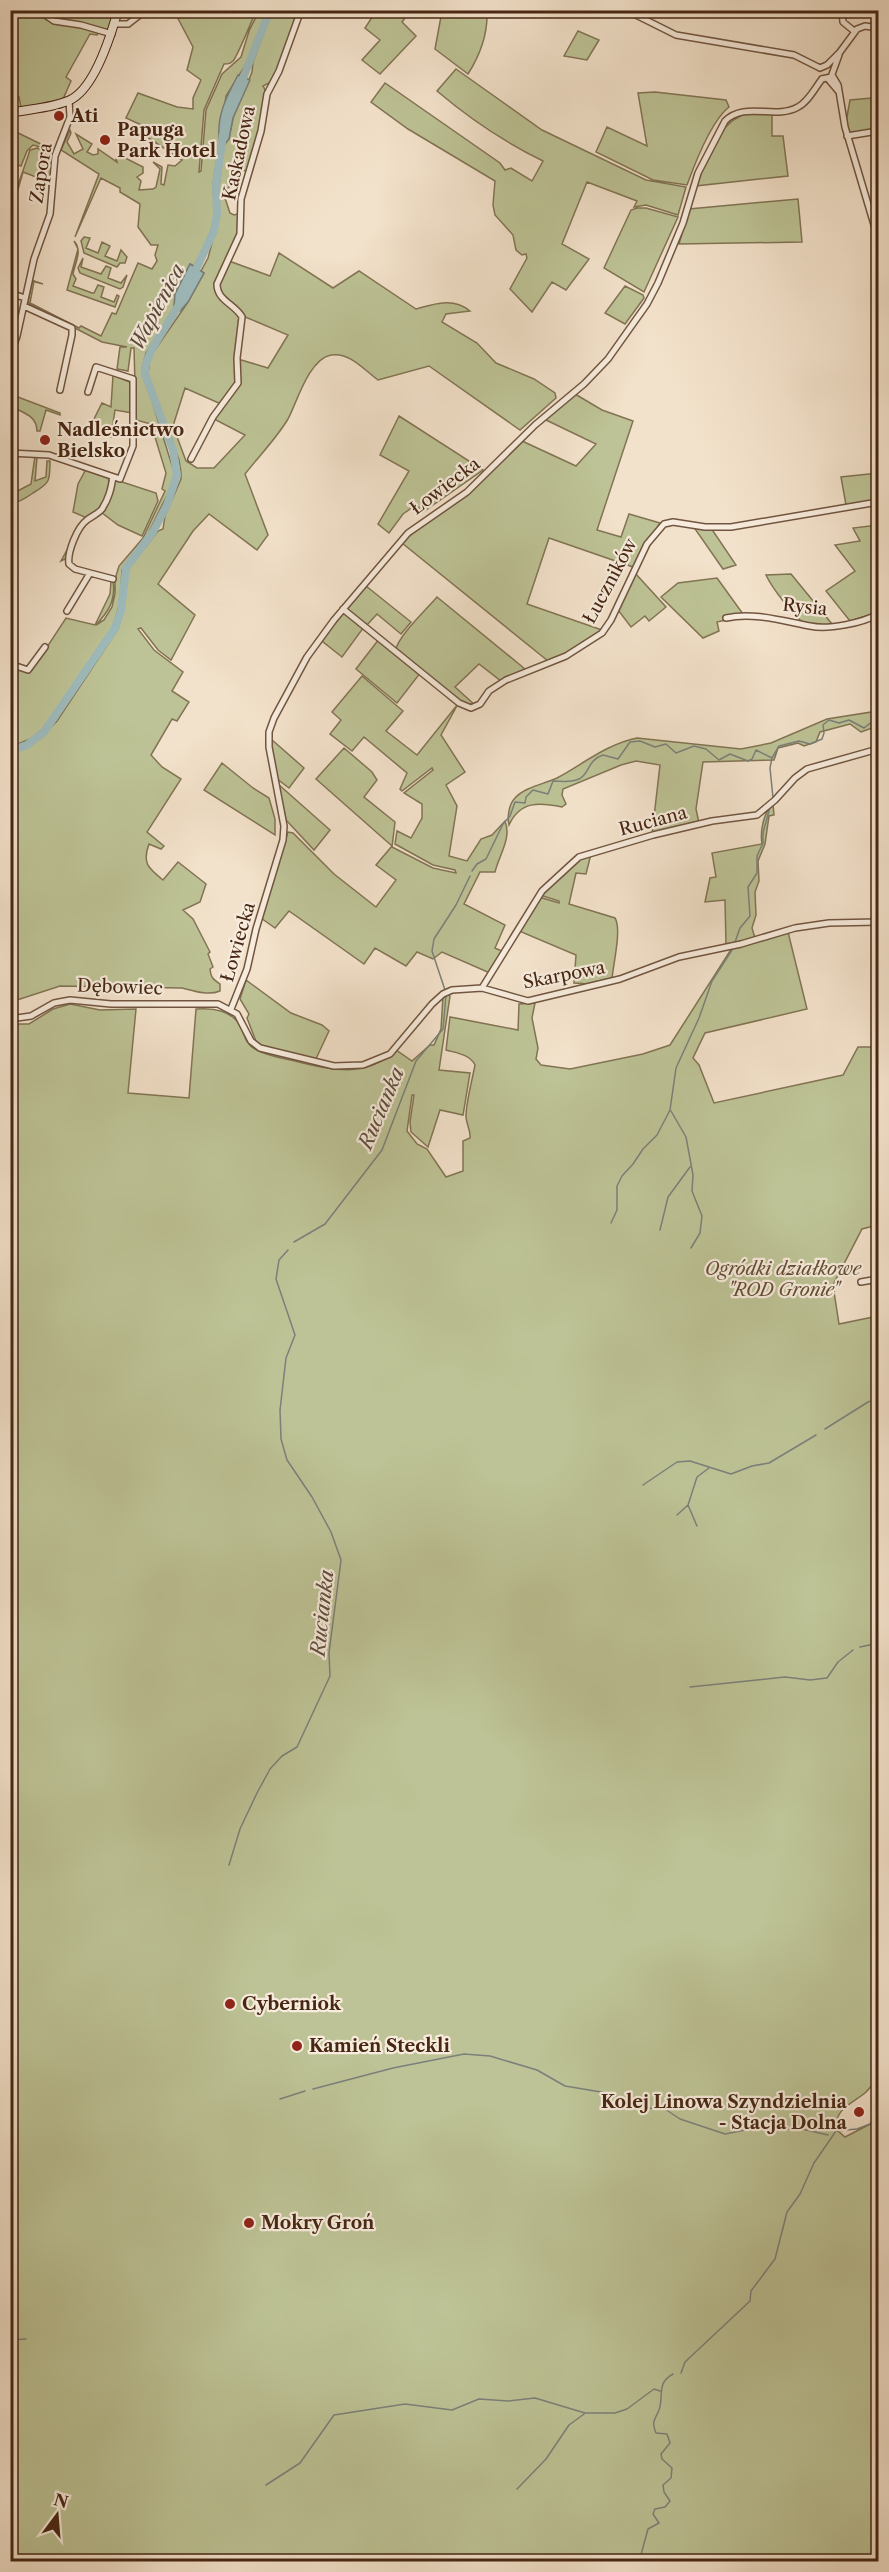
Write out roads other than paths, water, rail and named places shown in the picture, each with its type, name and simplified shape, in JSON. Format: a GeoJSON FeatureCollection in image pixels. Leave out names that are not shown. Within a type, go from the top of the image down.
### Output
{"type":"FeatureCollection","features":[{"type":"Feature","properties":{"kind":"street"},"geometry":{"type":"LineString","coordinates":[[38,10],[54,21],[111,34]]}},
{"type":"Feature","properties":{"kind":"street"},"geometry":{"type":"LineString","coordinates":[[10,113],[69,100],[79,94],[86,85],[111,34],[118,10]]}},
{"type":"Feature","properties":{"kind":"street"},"geometry":{"type":"LineString","coordinates":[[114,24],[128,24],[146,10]]}},
{"type":"Feature","properties":{"kind":"street","name":"Kaskadowa"},"geometry":{"type":"LineString","coordinates":[[191,459],[213,417],[238,383],[237,358],[242,317],[221,297],[217,284],[240,234],[241,199],[261,131],[266,98],[279,71],[301,10]]}},
{"type":"Feature","properties":{"kind":"street"},"geometry":{"type":"LineString","coordinates":[[626,10],[676,35],[794,55],[810,61],[820,68],[819,72],[829,76]]}},
{"type":"Feature","properties":{"kind":"street"},"geometry":{"type":"LineString","coordinates":[[842,10],[843,22],[854,31]]}},
{"type":"Feature","properties":{"kind":"street"},"geometry":{"type":"LineString","coordinates":[[820,68],[827,65],[840,52],[854,31],[863,26],[879,28]]}},
{"type":"Feature","properties":{"kind":"street","name":"Łowiecka"},"geometry":{"type":"LineString","coordinates":[[231,1009],[248,969],[256,929],[283,840],[284,826],[269,747],[269,732],[274,718],[308,657],[343,609],[412,530],[468,492],[535,424],[584,384],[608,359],[647,304],[658,283],[683,223],[698,173],[725,121],[732,115],[744,111],[783,111],[796,108],[805,102],[829,76],[840,52]]}},
{"type":"Feature","properties":{"kind":"street"},"geometry":{"type":"LineString","coordinates":[[827,65],[829,76],[839,92],[847,136],[879,238]]}},
{"type":"Feature","properties":{"kind":"street","name":"Zapora"},"geometry":{"type":"LineString","coordinates":[[10,355],[34,260],[51,208],[55,160],[70,117],[69,100]]}},
{"type":"Feature","properties":{"kind":"street"},"geometry":{"type":"LineString","coordinates":[[847,136],[879,131]]}},
{"type":"Feature","properties":{"kind":"street"},"geometry":{"type":"LineString","coordinates":[[10,293],[25,298]]}},
{"type":"Feature","properties":{"kind":"street"},"geometry":{"type":"LineString","coordinates":[[24,306],[72,328],[60,390]]}},
{"type":"Feature","properties":{"kind":"street"},"geometry":{"type":"LineString","coordinates":[[879,329],[876,381],[879,388]]}},
{"type":"Feature","properties":{"kind":"street"},"geometry":{"type":"LineString","coordinates":[[10,453],[49,455],[120,479],[133,446],[133,379],[96,367],[88,392]]}},
{"type":"Feature","properties":{"kind":"street"},"geometry":{"type":"LineString","coordinates":[[113,477],[108,499],[100,511],[82,524],[68,560],[73,568],[113,579]]}},
{"type":"Feature","properties":{"kind":"street","name":"Łuczników"},"geometry":{"type":"LineString","coordinates":[[343,609],[459,703],[471,708],[478,705],[489,691],[506,680],[527,669],[566,656],[602,633],[611,620],[647,544],[664,524],[673,522],[731,526],[879,502]]}},
{"type":"Feature","properties":{"kind":"street"},"geometry":{"type":"LineString","coordinates":[[67,611],[90,573]]}},
{"type":"Feature","properties":{"kind":"street","name":"Rysia"},"geometry":{"type":"LineString","coordinates":[[726,618],[744,615],[820,627],[865,621],[879,614]]}},
{"type":"Feature","properties":{"kind":"street"},"geometry":{"type":"LineString","coordinates":[[10,664],[28,670],[45,647]]}},
{"type":"Feature","properties":{"kind":"street","name":"Ruciana"},"geometry":{"type":"LineString","coordinates":[[482,988],[542,891],[574,860],[653,835],[712,821],[758,814],[807,769],[879,748]]}},
{"type":"Feature","properties":{"kind":"street","name":"Skarpowa"},"geometry":{"type":"LineString","coordinates":[[231,1009],[241,1020],[251,1041],[260,1048],[350,1068],[367,1064],[390,1054],[432,1004],[443,994],[458,989],[482,988],[528,1001],[620,979],[679,957],[741,944],[795,928],[829,923],[879,922]]}},
{"type":"Feature","properties":{"kind":"street","name":"Dębowiec"},"geometry":{"type":"LineString","coordinates":[[10,1019],[32,1016],[54,1003],[70,1000],[111,1005],[214,1003],[231,1009]]}},
{"type":"Feature","properties":{"kind":"street"},"geometry":{"type":"LineString","coordinates":[[861,1282],[879,1279]]}},
{"type":"Feature","properties":{"kind":"water"},"geometry":{"type":"Polygon","coordinates":[[[238,75],[250,80],[233,118],[229,139],[224,145],[220,144],[220,117],[238,75]]]}},
{"type":"Feature","properties":{"kind":"water"},"geometry":{"type":"Polygon","coordinates":[[[190,264],[204,273],[188,302],[180,311],[174,308],[175,294],[190,264]]]}},
{"type":"Feature","properties":{"kind":"waterway","name":"Wapienica"},"geometry":{"type":"LineString","coordinates":[[240,86],[270,10]]}},
{"type":"Feature","properties":{"kind":"waterway","name":"Wapienica"},"geometry":{"type":"LineString","coordinates":[[192,278],[214,231],[217,215],[216,185],[223,135]]}},
{"type":"Feature","properties":{"kind":"waterway","name":"Wapienica"},"geometry":{"type":"LineString","coordinates":[[10,751],[27,745],[44,732],[115,628],[121,611],[126,568],[153,532],[167,505],[177,475],[173,450],[145,374],[149,356],[181,300]]}},
{"type":"Feature","properties":{"kind":"waterway","name":"Rucianka"},"geometry":{"type":"LineString","coordinates":[[472,871],[477,864],[486,859],[503,824],[510,816],[515,802],[525,803],[526,797],[533,790],[548,794],[553,781],[569,781],[583,777],[591,763],[598,757],[603,755],[618,759],[630,742],[640,741],[655,747],[666,744],[676,753],[694,746],[706,749],[719,760],[730,754],[748,761],[752,759],[756,750],[772,758],[779,746],[799,741],[810,744],[822,739],[823,725],[829,720],[839,723],[849,720],[864,728],[878,717]]}},
{"type":"Feature","properties":{"kind":"waterway"},"geometry":{"type":"LineString","coordinates":[[772,758],[770,768],[773,798]]}},
{"type":"Feature","properties":{"kind":"waterway"},"geometry":{"type":"LineString","coordinates":[[735,942],[740,928],[750,916],[748,887],[757,873],[757,856],[763,843],[763,833],[770,807]]}},
{"type":"Feature","properties":{"kind":"waterway","name":"Rucianka"},"geometry":{"type":"LineString","coordinates":[[445,990],[432,951],[434,939],[456,905],[470,876]]}},
{"type":"Feature","properties":{"kind":"waterway"},"geometry":{"type":"LineString","coordinates":[[611,1223],[617,1210],[617,1186],[643,1149],[657,1135],[670,1110],[676,1068],[699,1018],[712,981],[734,947]]}},
{"type":"Feature","properties":{"kind":"waterway","name":"Rucianka"},"geometry":{"type":"LineString","coordinates":[[294,1242],[325,1224],[382,1150],[416,1061],[443,1029],[446,995]]}},
{"type":"Feature","properties":{"kind":"waterway"},"geometry":{"type":"LineString","coordinates":[[671,1111],[686,1137],[693,1175],[692,1191],[702,1216],[700,1233],[691,1248]]}},
{"type":"Feature","properties":{"kind":"waterway"},"geometry":{"type":"LineString","coordinates":[[660,1230],[668,1197],[690,1167]]}},
{"type":"Feature","properties":{"kind":"waterway","name":"Rucianka"},"geometry":{"type":"LineString","coordinates":[[229,1865],[240,1829],[257,1793],[270,1769],[282,1756],[297,1747],[330,1676],[329,1653],[341,1560],[331,1532],[312,1497],[287,1460],[281,1439],[280,1410],[286,1358],[295,1335],[276,1279],[279,1260],[288,1250]]}},
{"type":"Feature","properties":{"kind":"waterway"},"geometry":{"type":"LineString","coordinates":[[825,1429],[868,1402],[878,1399]]}},
{"type":"Feature","properties":{"kind":"waterway"},"geometry":{"type":"LineString","coordinates":[[643,1485],[677,1462],[690,1461],[731,1474],[752,1466],[769,1463],[816,1435]]}},
{"type":"Feature","properties":{"kind":"waterway"},"geometry":{"type":"LineString","coordinates":[[677,1515],[688,1505],[697,1477],[709,1468]]}},
{"type":"Feature","properties":{"kind":"waterway"},"geometry":{"type":"LineString","coordinates":[[688,1505],[697,1526]]}},
{"type":"Feature","properties":{"kind":"waterway"},"geometry":{"type":"LineString","coordinates":[[860,1647],[874,1644],[873,1638],[878,1630]]}},
{"type":"Feature","properties":{"kind":"waterway"},"geometry":{"type":"LineString","coordinates":[[690,1687],[785,1677],[810,1680],[827,1678],[838,1662],[853,1650]]}},
{"type":"Feature","properties":{"kind":"waterway"},"geometry":{"type":"LineString","coordinates":[[313,2089],[393,2068],[464,2054],[490,2056],[537,2070],[565,2086],[607,2093],[649,2108],[665,2109],[680,2119],[725,2134],[750,2129],[802,2129],[828,2135]]}},
{"type":"Feature","properties":{"kind":"waterway"},"geometry":{"type":"LineString","coordinates":[[280,2099],[305,2091]]}},
{"type":"Feature","properties":{"kind":"waterway"},"geometry":{"type":"LineString","coordinates":[[681,2373],[685,2362],[750,2301],[751,2291],[775,2259],[787,2212],[800,2194],[814,2163],[836,2131],[857,2129],[870,2124],[878,2112]]}},
{"type":"Feature","properties":{"kind":"waterway"},"geometry":{"type":"LineString","coordinates":[[10,2340],[26,2339]]}},
{"type":"Feature","properties":{"kind":"waterway"},"geometry":{"type":"LineString","coordinates":[[639,2562],[648,2529],[659,2523],[653,2514],[655,2509],[665,2507],[670,2501],[664,2492],[663,2485],[671,2478],[672,2468],[662,2459],[661,2454],[670,2443],[667,2434],[656,2433],[654,2423],[659,2410],[662,2386],[664,2381],[673,2374]]}},
{"type":"Feature","properties":{"kind":"waterway"},"geometry":{"type":"LineString","coordinates":[[266,2485],[300,2463],[334,2415],[405,2404],[452,2410],[479,2399],[508,2401],[535,2398],[585,2413],[615,2413],[627,2409],[654,2389],[660,2391]]}},
{"type":"Feature","properties":{"kind":"waterway"},"geometry":{"type":"LineString","coordinates":[[517,2489],[546,2459],[569,2425],[584,2414]]}},
{"type":"Feature","properties":{"kind":"place","name":"Ati"},"geometry":{"type":"Point","coordinates":[59,116]}},
{"type":"Feature","properties":{"kind":"place","name":"Papuga Park Hotel"},"geometry":{"type":"Point","coordinates":[105,140]}},
{"type":"Feature","properties":{"kind":"place","name":"Nadleśnictwo Bielsko"},"geometry":{"type":"Point","coordinates":[45,440]}},
{"type":"Feature","properties":{"kind":"place","name":"Cyberniok"},"geometry":{"type":"Point","coordinates":[230,2004]}},
{"type":"Feature","properties":{"kind":"place","name":"Kamień Steckli"},"geometry":{"type":"Point","coordinates":[297,2046]}},
{"type":"Feature","properties":{"kind":"place","name":"Kolej Linowa Szyndzielnia - Stacja Dolna"},"geometry":{"type":"Point","coordinates":[859,2112]}},
{"type":"Feature","properties":{"kind":"place","name":"Mokry Groń"},"geometry":{"type":"Point","coordinates":[249,2223]}},
{"type":"Feature","properties":{"kind":"park label","name":"Ogródki działkowe \"ROD Gronie\""},"geometry":{"type":"Point","coordinates":[783,1279]}}]}
